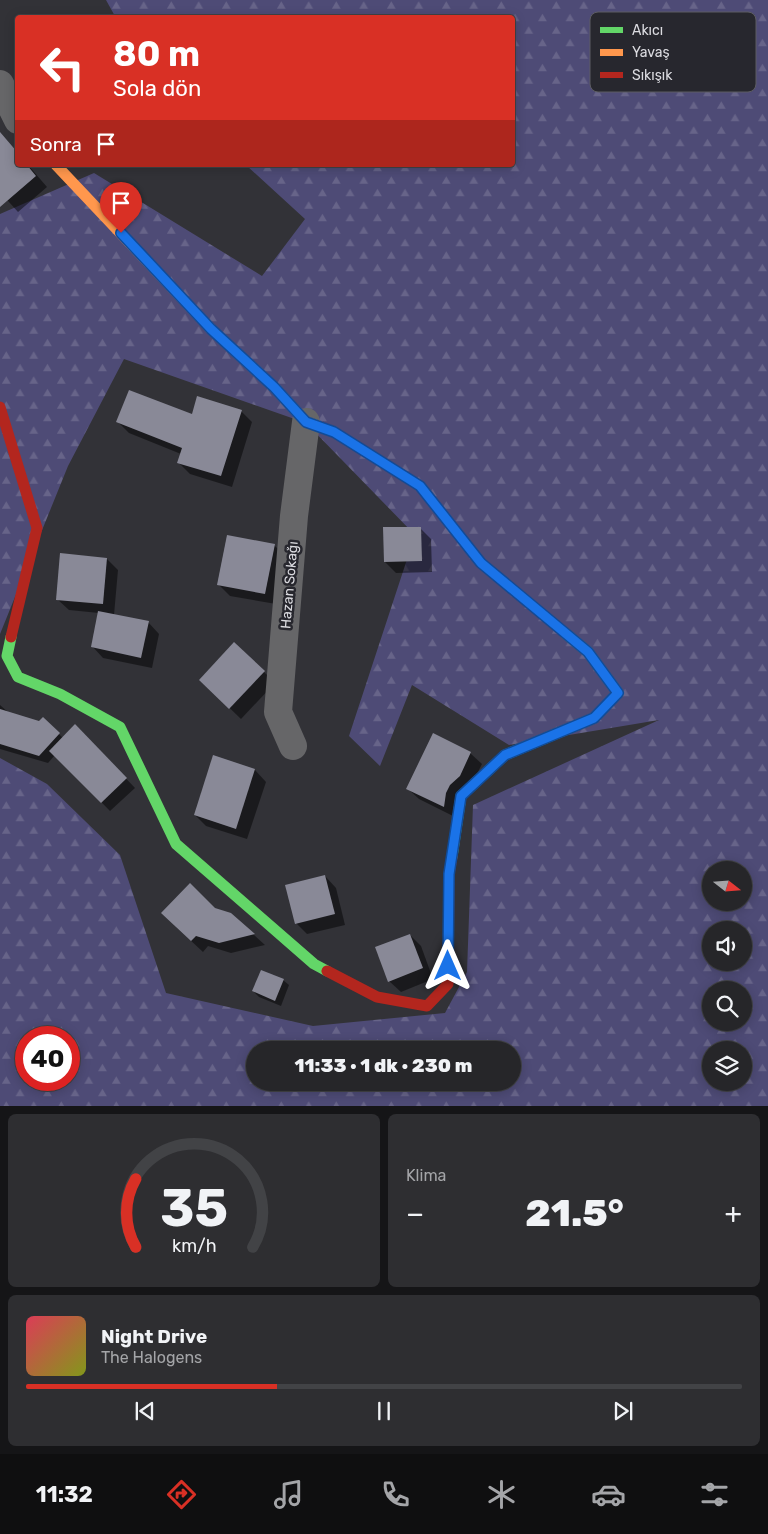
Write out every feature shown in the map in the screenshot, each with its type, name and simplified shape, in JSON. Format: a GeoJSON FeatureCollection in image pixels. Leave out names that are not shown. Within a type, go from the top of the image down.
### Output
{"type":"FeatureCollection","features":[{"type":"Feature","properties":{"kind":"street"},"geometry":{"type":"LineString","coordinates":[[0,84],[15,114]]}},
{"type":"Feature","properties":{"kind":"street"},"geometry":{"type":"LineString","coordinates":[[0,408],[37,528],[18,600],[7,656],[18,677],[60,694],[120,727],[176,844],[314,964],[377,998],[427,1006],[448,984],[449,874],[461,796],[505,755],[594,718],[618,693],[588,652],[481,563],[420,486],[334,432],[306,422],[274,387],[211,329],[58,167]]}},
{"type":"Feature","properties":{"kind":"street","name":"Hazan Sokağı"},"geometry":{"type":"LineString","coordinates":[[293,746],[278,712],[294,516],[306,422]]}},
{"type":"Feature","properties":{"kind":"green space"},"geometry":{"type":"Polygon","coordinates":[[[106,0],[768,0],[768,1106],[0,1106],[0,758],[47,784],[120,855],[166,993],[313,1026],[445,1013],[467,972],[473,805],[659,720],[509,745],[412,685],[380,766],[349,736],[415,535],[306,423],[124,359],[68,466],[0,634],[0,214],[94,173],[262,276],[305,219],[248,167],[515,167],[515,15],[114,15],[106,0]]]}},
{"type":"Feature","properties":{"kind":"building"},"geometry":{"type":"Polygon","coordinates":[[[0,132],[15,150],[15,167],[29,167],[36,176],[0,207],[0,132]]]}},
{"type":"Feature","properties":{"kind":"building"},"geometry":{"type":"Polygon","coordinates":[[[129,390],[192,414],[197,396],[242,410],[221,476],[177,463],[182,448],[116,422],[129,390]]]}},
{"type":"Feature","properties":{"kind":"building"},"geometry":{"type":"Polygon","coordinates":[[[383,527],[421,527],[422,561],[384,562],[383,527]]]}},
{"type":"Feature","properties":{"kind":"building"},"geometry":{"type":"Polygon","coordinates":[[[227,535],[275,544],[265,594],[217,585],[227,535]]]}},
{"type":"Feature","properties":{"kind":"building"},"geometry":{"type":"Polygon","coordinates":[[[60,553],[107,558],[103,604],[56,600],[60,553]]]}},
{"type":"Feature","properties":{"kind":"building"},"geometry":{"type":"Polygon","coordinates":[[[98,611],[149,621],[141,658],[91,647],[98,611]]]}},
{"type":"Feature","properties":{"kind":"building"},"geometry":{"type":"Polygon","coordinates":[[[234,642],[265,671],[229,709],[199,680],[234,642]]]}},
{"type":"Feature","properties":{"kind":"building"},"geometry":{"type":"Polygon","coordinates":[[[0,709],[39,721],[43,717],[60,733],[39,756],[0,744],[0,709]]]}},
{"type":"Feature","properties":{"kind":"building"},"geometry":{"type":"Polygon","coordinates":[[[75,724],[127,778],[101,803],[49,751],[75,724]]]}},
{"type":"Feature","properties":{"kind":"building"},"geometry":{"type":"Polygon","coordinates":[[[433,733],[471,752],[460,776],[450,785],[446,793],[444,807],[406,789],[433,733]]]}},
{"type":"Feature","properties":{"kind":"building"},"geometry":{"type":"Polygon","coordinates":[[[213,755],[255,769],[236,829],[194,815],[213,755]]]}},
{"type":"Feature","properties":{"kind":"building"},"geometry":{"type":"Polygon","coordinates":[[[325,875],[335,914],[295,924],[285,885],[325,875]]]}},
{"type":"Feature","properties":{"kind":"building"},"geometry":{"type":"Polygon","coordinates":[[[190,883],[215,908],[231,913],[255,934],[219,943],[196,936],[191,941],[161,913],[190,883]]]}},
{"type":"Feature","properties":{"kind":"building"},"geometry":{"type":"Polygon","coordinates":[[[410,934],[423,968],[388,982],[375,947],[410,934]]]}},
{"type":"Feature","properties":{"kind":"building"},"geometry":{"type":"Polygon","coordinates":[[[261,970],[284,979],[275,1001],[252,991],[261,970]]]}},
{"type":"Feature","properties":{"kind":"traffic: fast"},"geometry":{"type":"LineString","coordinates":[[452,857],[461,796],[505,755],[594,718],[618,693],[588,652],[565,633]]}},
{"type":"Feature","properties":{"kind":"traffic: fast"},"geometry":{"type":"LineString","coordinates":[[11,637],[7,656],[18,677],[60,694],[120,727],[176,844],[314,964],[327,971]]}},
{"type":"Feature","properties":{"kind":"traffic: slow"},"geometry":{"type":"LineString","coordinates":[[58,167],[211,329],[274,387],[306,422],[321,427]]}},
{"type":"Feature","properties":{"kind":"traffic: jam"},"geometry":{"type":"LineString","coordinates":[[0,407],[37,528],[11,637]]}},
{"type":"Feature","properties":{"kind":"traffic: jam"},"geometry":{"type":"LineString","coordinates":[[321,427],[334,432],[420,486],[481,563],[565,633]]}},
{"type":"Feature","properties":{"kind":"traffic: jam"},"geometry":{"type":"LineString","coordinates":[[327,971],[377,997],[427,1006],[448,984],[449,874],[452,857]]}},
{"type":"Feature","properties":{"kind":"route"},"geometry":{"type":"LineString","coordinates":[[121,233],[211,329],[274,387],[306,422],[334,432],[420,486],[481,563],[588,652],[618,693],[594,718],[505,755],[461,796],[449,874],[448,966]]}}]}
